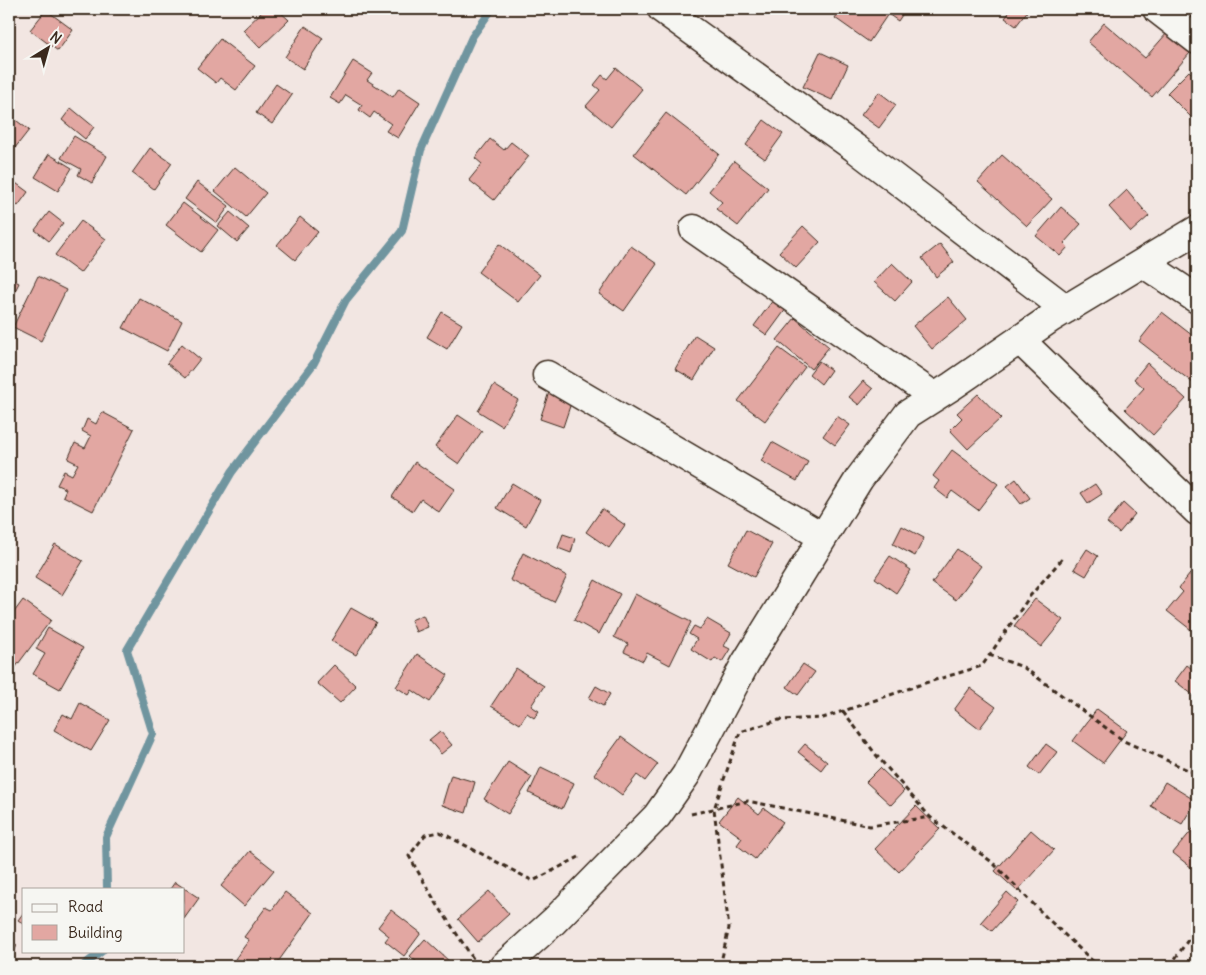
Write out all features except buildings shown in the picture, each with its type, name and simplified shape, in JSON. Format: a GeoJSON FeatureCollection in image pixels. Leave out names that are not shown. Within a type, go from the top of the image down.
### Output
{"type":"FeatureCollection","features":[{"type":"Feature","properties":{"kind":"street"},"geometry":{"type":"LineString","coordinates":[[1157,9],[1197,40]]}},
{"type":"Feature","properties":{"kind":"street"},"geometry":{"type":"LineString","coordinates":[[670,11],[855,148],[1066,309]]}},
{"type":"Feature","properties":{"kind":"street"},"geometry":{"type":"LineString","coordinates":[[694,229],[934,397]]}},
{"type":"Feature","properties":{"kind":"street"},"geometry":{"type":"LineString","coordinates":[[504,966],[554,921],[657,816],[686,775],[745,664],[859,479],[908,414],[1066,309],[1197,230]]}},
{"type":"Feature","properties":{"kind":"street"},"geometry":{"type":"LineString","coordinates":[[1143,263],[1197,299]]}},
{"type":"Feature","properties":{"kind":"street"},"geometry":{"type":"LineString","coordinates":[[1020,340],[1197,511]]}},
{"type":"Feature","properties":{"kind":"street"},"geometry":{"type":"LineString","coordinates":[[547,375],[823,537]]}},
{"type":"Feature","properties":{"kind":"path"},"geometry":{"type":"LineString","coordinates":[[720,966],[728,928],[714,809],[740,732],[778,720],[823,718],[925,683],[982,666],[1030,596],[1062,559]]}},
{"type":"Feature","properties":{"kind":"path"},"geometry":{"type":"LineString","coordinates":[[989,655],[1023,667],[1124,741],[1197,774]]}},
{"type":"Feature","properties":{"kind":"path"},"geometry":{"type":"LineString","coordinates":[[844,711],[877,756],[930,817],[992,862],[1098,966]]}},
{"type":"Feature","properties":{"kind":"path"},"geometry":{"type":"LineString","coordinates":[[1170,966],[1197,926]]}},
{"type":"Feature","properties":{"kind":"waterway"},"geometry":{"type":"LineString","coordinates":[[107,888],[106,837],[153,734],[127,650],[232,472],[314,363],[346,300],[402,231],[421,150],[472,37],[492,9]]}},
{"type":"Feature","properties":{"kind":"waterway"},"geometry":{"type":"LineString","coordinates":[[83,966],[101,952]]}}]}
